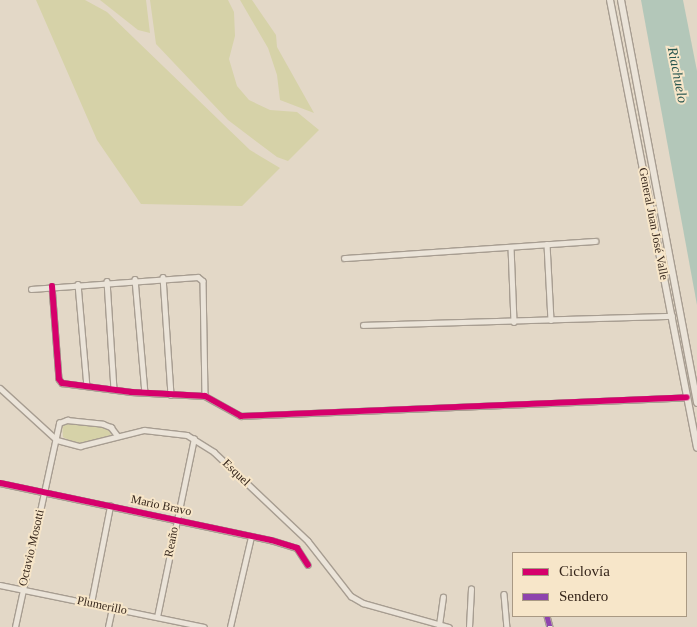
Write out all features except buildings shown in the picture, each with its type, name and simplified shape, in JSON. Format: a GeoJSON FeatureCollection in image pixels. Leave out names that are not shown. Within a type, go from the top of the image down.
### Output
{"type":"FeatureCollection","features":[{"type":"Feature","properties":{"kind":"main road","name":"General Juan José Valle"},"geometry":{"type":"LineString","coordinates":[[610,0],[697,448]]}},
{"type":"Feature","properties":{"kind":"main road","name":"General Juan José Valle"},"geometry":{"type":"LineString","coordinates":[[621,0],[697,404]]}},
{"type":"Feature","properties":{"kind":"street"},"geometry":{"type":"LineString","coordinates":[[344,258],[594,241]]}},
{"type":"Feature","properties":{"kind":"street"},"geometry":{"type":"LineString","coordinates":[[547,244],[551,320]]}},
{"type":"Feature","properties":{"kind":"street"},"geometry":{"type":"LineString","coordinates":[[511,247],[514,322]]}},
{"type":"Feature","properties":{"kind":"street"},"geometry":{"type":"LineString","coordinates":[[31,289],[193,275],[202,281],[205,396]]}},
{"type":"Feature","properties":{"kind":"street"},"geometry":{"type":"LineString","coordinates":[[162,277],[171,395]]}},
{"type":"Feature","properties":{"kind":"street"},"geometry":{"type":"LineString","coordinates":[[135,279],[145,393]]}},
{"type":"Feature","properties":{"kind":"street"},"geometry":{"type":"LineString","coordinates":[[108,281],[114,389]]}},
{"type":"Feature","properties":{"kind":"street"},"geometry":{"type":"LineString","coordinates":[[78,284],[87,386]]}},
{"type":"Feature","properties":{"kind":"street"},"geometry":{"type":"LineString","coordinates":[[52,286],[59,379],[62,383],[145,393],[205,396],[235,414],[246,416],[687,397]]}},
{"type":"Feature","properties":{"kind":"street"},"geometry":{"type":"LineString","coordinates":[[362,325],[672,316]]}},
{"type":"Feature","properties":{"kind":"street","name":"Esquel"},"geometry":{"type":"LineString","coordinates":[[0,388],[57,440],[84,447],[118,435],[156,429],[182,433],[194,439],[214,452],[308,541],[352,596],[363,603],[449,627]]}},
{"type":"Feature","properties":{"kind":"street","name":"Octavio Mosotti"},"geometry":{"type":"LineString","coordinates":[[15,627],[59,424],[64,420],[108,425],[118,435]]}},
{"type":"Feature","properties":{"kind":"street","name":"Reaño"},"geometry":{"type":"LineString","coordinates":[[157,617],[194,439]]}},
{"type":"Feature","properties":{"kind":"street","name":"Mario Bravo"},"geometry":{"type":"LineString","coordinates":[[0,483],[297,548],[308,564]]}},
{"type":"Feature","properties":{"kind":"street"},"geometry":{"type":"LineString","coordinates":[[91,603],[110,506]]}},
{"type":"Feature","properties":{"kind":"street"},"geometry":{"type":"LineString","coordinates":[[230,627],[251,537]]}},
{"type":"Feature","properties":{"kind":"street","name":"Plumerillo"},"geometry":{"type":"LineString","coordinates":[[0,585],[157,617],[180,624],[204,627]]}},
{"type":"Feature","properties":{"kind":"street"},"geometry":{"type":"LineString","coordinates":[[469,627],[471,589]]}},
{"type":"Feature","properties":{"kind":"street"},"geometry":{"type":"LineString","coordinates":[[504,594],[507,627]]}},
{"type":"Feature","properties":{"kind":"street"},"geometry":{"type":"LineString","coordinates":[[439,625],[444,597]]}},
{"type":"Feature","properties":{"kind":"street"},"geometry":{"type":"LineString","coordinates":[[108,627],[112,608]]}},
{"type":"Feature","properties":{"kind":"shaded area"},"geometry":{"type":"Polygon","coordinates":[[[36,0],[85,0],[107,12],[250,150],[280,168],[242,206],[141,204],[97,140],[36,0]]]}},
{"type":"Feature","properties":{"kind":"shaded area"},"geometry":{"type":"Polygon","coordinates":[[[100,0],[146,0],[150,33],[138,30],[100,0]]]}},
{"type":"Feature","properties":{"kind":"shaded area"},"geometry":{"type":"Polygon","coordinates":[[[150,0],[228,0],[234,12],[235,36],[229,59],[237,86],[249,100],[270,110],[297,112],[319,130],[288,161],[277,157],[228,120],[156,44],[150,0]]]}},
{"type":"Feature","properties":{"kind":"shaded area"},"geometry":{"type":"Polygon","coordinates":[[[240,0],[252,0],[276,35],[277,47],[314,113],[280,100],[277,75],[268,48],[240,0]]]}},
{"type":"Feature","properties":{"kind":"shaded area"},"geometry":{"type":"Polygon","coordinates":[[[62,423],[104,426],[112,434],[91,443],[76,444],[63,437],[62,423]]]}},
{"type":"Feature","properties":{"kind":"water","name":"Riachuelo"},"geometry":{"type":"Polygon","coordinates":[[[641,0],[683,0],[697,71],[697,305],[641,0]]]}},
{"type":"Feature","properties":{"kind":"marked path"},"geometry":{"type":"LineString","coordinates":[[547,617],[550,627]]}},
{"type":"Feature","properties":{"kind":"cycle path"},"geometry":{"type":"LineString","coordinates":[[52,286],[59,379],[62,383],[131,392],[205,396],[241,416],[687,397]]}},
{"type":"Feature","properties":{"kind":"cycle path"},"geometry":{"type":"LineString","coordinates":[[0,483],[271,540],[297,548],[308,565]]}}]}
